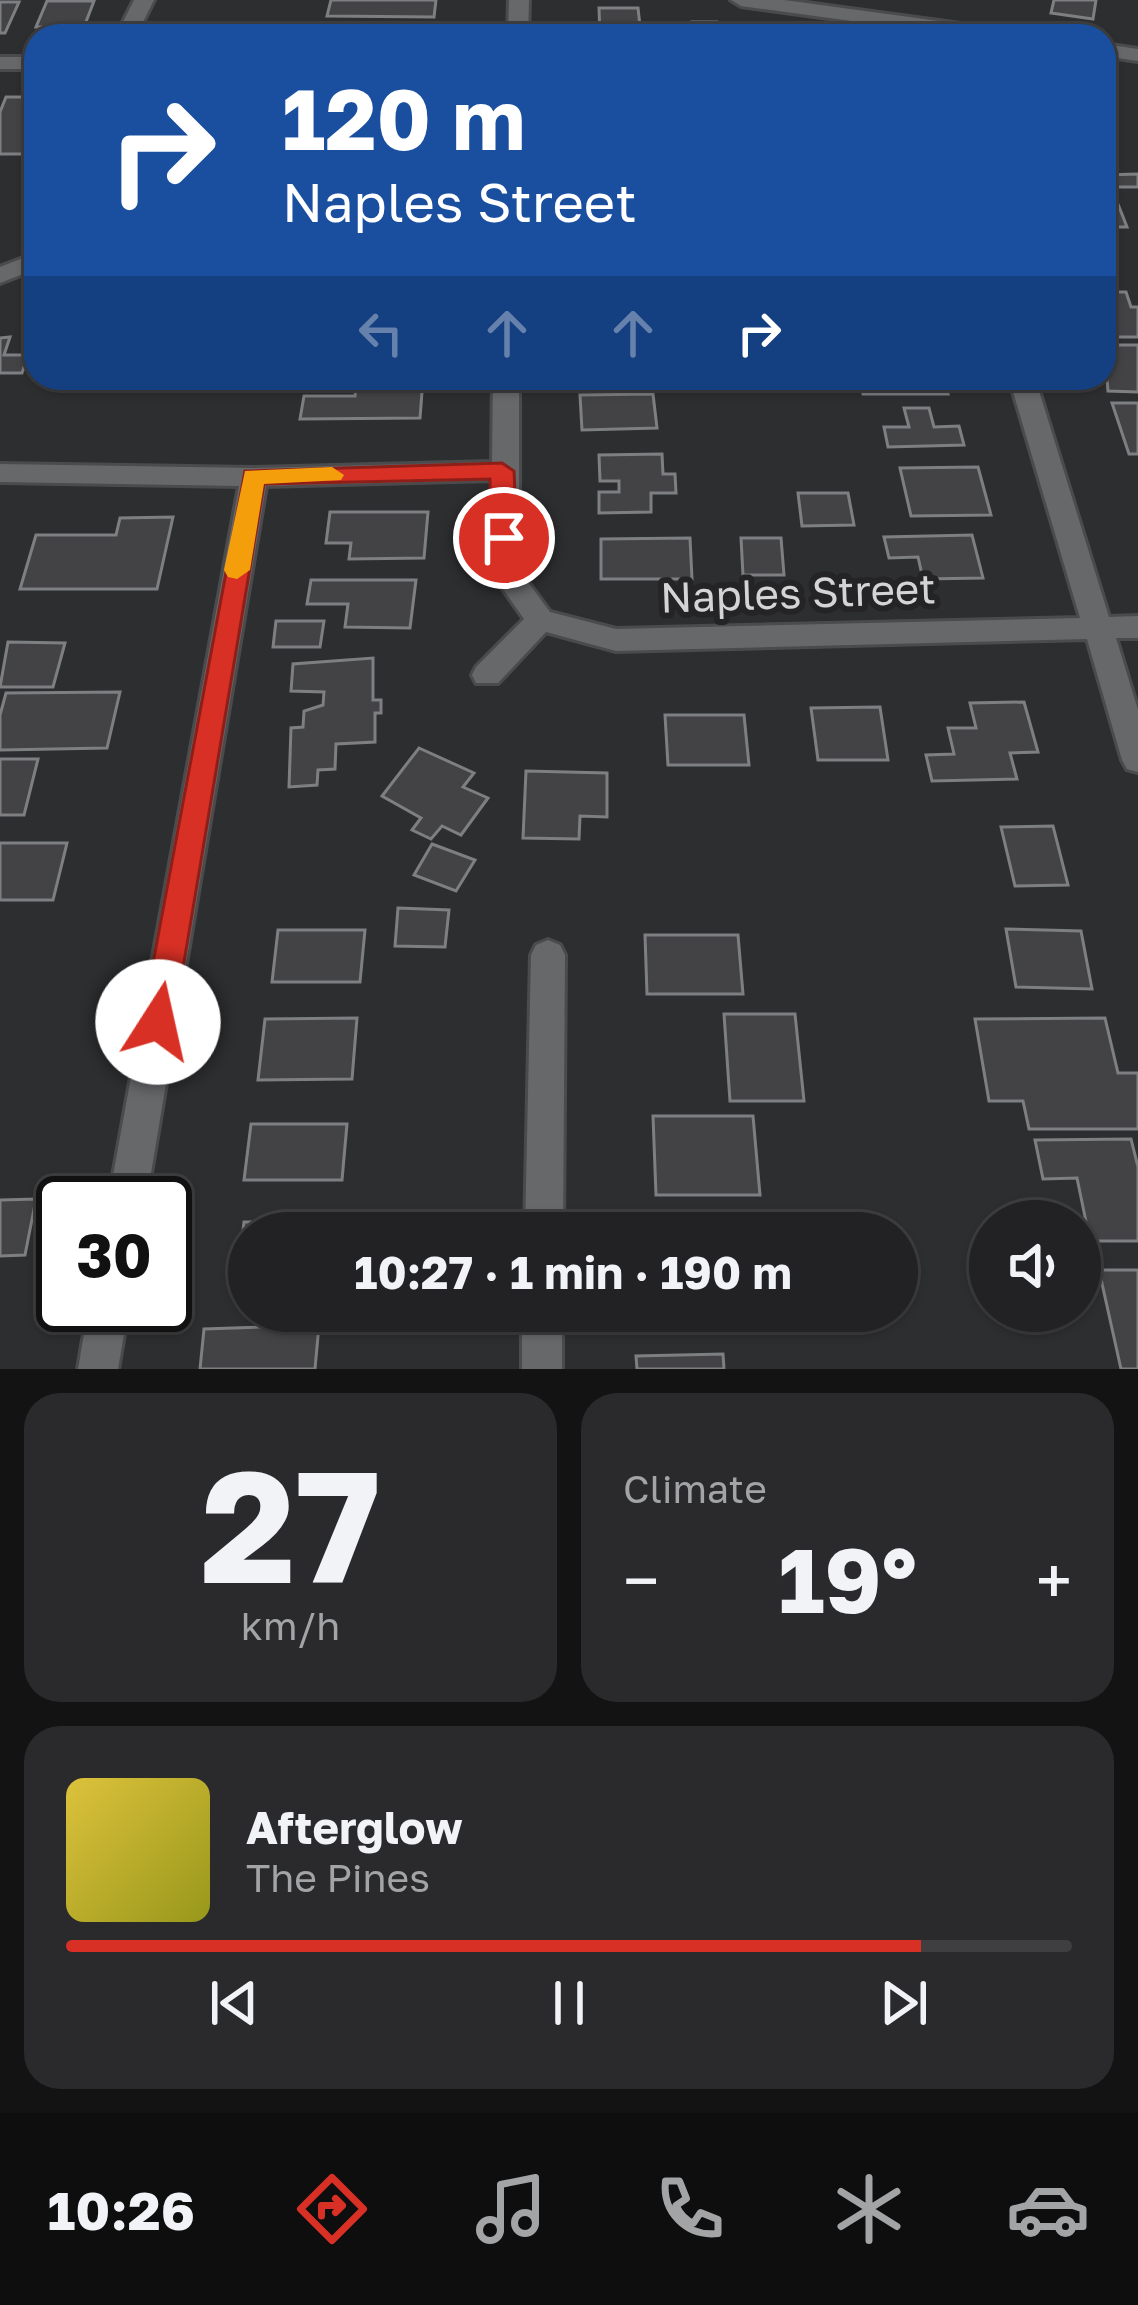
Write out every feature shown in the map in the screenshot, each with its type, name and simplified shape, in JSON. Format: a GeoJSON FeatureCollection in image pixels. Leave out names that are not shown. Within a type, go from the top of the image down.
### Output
{"type":"FeatureCollection","features":[{"type":"Feature","properties":{"kind":"street"},"geometry":{"type":"LineString","coordinates":[[144,2],[169,0]]}},
{"type":"Feature","properties":{"kind":"street"},"geometry":{"type":"LineString","coordinates":[[742,0],[884,24]]}},
{"type":"Feature","properties":{"kind":"street"},"geometry":{"type":"LineString","coordinates":[[487,676],[540,620],[505,572],[505,390]]}},
{"type":"Feature","properties":{"kind":"street"},"geometry":{"type":"LineString","coordinates":[[1026,390],[1138,760]]}},
{"type":"Feature","properties":{"kind":"street"},"geometry":{"type":"LineString","coordinates":[[0,473],[254,476],[502,471]]}},
{"type":"Feature","properties":{"kind":"street"},"geometry":{"type":"LineString","coordinates":[[132,1176],[254,476]]}},
{"type":"Feature","properties":{"kind":"street","name":"Naples Street"},"geometry":{"type":"LineString","coordinates":[[540,620],[616,640],[1138,627]]}},
{"type":"Feature","properties":{"kind":"street"},"geometry":{"type":"LineString","coordinates":[[544,1212],[548,955]]}},
{"type":"Feature","properties":{"kind":"street"},"geometry":{"type":"LineString","coordinates":[[98,1369],[104,1332]]}},
{"type":"Feature","properties":{"kind":"street"},"geometry":{"type":"LineString","coordinates":[[542,1332],[542,1369]]}},
{"type":"Feature","properties":{"kind":"building"},"geometry":{"type":"Polygon","coordinates":[[[331,0],[436,0],[434,17],[327,16],[331,0]]]}},
{"type":"Feature","properties":{"kind":"building"},"geometry":{"type":"Polygon","coordinates":[[[1054,0],[1096,0],[1093,19],[1051,13],[1054,0]]]}},
{"type":"Feature","properties":{"kind":"building"},"geometry":{"type":"Polygon","coordinates":[[[47,1],[94,1],[85,24],[37,24],[47,1]]]}},
{"type":"Feature","properties":{"kind":"building"},"geometry":{"type":"Polygon","coordinates":[[[0,2],[19,2],[5,33],[0,33],[0,2]]]}},
{"type":"Feature","properties":{"kind":"building"},"geometry":{"type":"Polygon","coordinates":[[[599,8],[638,8],[640,24],[600,24],[599,8]]]}},
{"type":"Feature","properties":{"kind":"building"},"geometry":{"type":"Polygon","coordinates":[[[6,97],[24,97],[24,154],[0,154],[0,112],[6,97]]]}},
{"type":"Feature","properties":{"kind":"building"},"geometry":{"type":"Polygon","coordinates":[[[1138,174],[1138,187],[1116,187],[1116,175],[1138,174]]]}},
{"type":"Feature","properties":{"kind":"building"},"geometry":{"type":"Polygon","coordinates":[[[1116,199],[1127,227],[1116,227],[1116,199]]]}},
{"type":"Feature","properties":{"kind":"building"},"geometry":{"type":"Polygon","coordinates":[[[1116,292],[1126,292],[1131,307],[1138,307],[1138,337],[1116,337],[1116,292]]]}},
{"type":"Feature","properties":{"kind":"building"},"geometry":{"type":"Polygon","coordinates":[[[10,337],[4,355],[24,355],[22,373],[0,373],[0,338],[10,337]]]}},
{"type":"Feature","properties":{"kind":"building"},"geometry":{"type":"Polygon","coordinates":[[[1116,345],[1138,345],[1138,392],[1108,391],[1116,390],[1116,345]]]}},
{"type":"Feature","properties":{"kind":"building"},"geometry":{"type":"Polygon","coordinates":[[[356,390],[422,390],[420,418],[300,419],[304,396],[355,396],[356,390]]]}},
{"type":"Feature","properties":{"kind":"building"},"geometry":{"type":"Polygon","coordinates":[[[862,390],[947,390],[948,394],[863,394],[862,390]]]}},
{"type":"Feature","properties":{"kind":"building"},"geometry":{"type":"Polygon","coordinates":[[[653,394],[657,428],[582,430],[580,395],[653,394]]]}},
{"type":"Feature","properties":{"kind":"building"},"geometry":{"type":"Polygon","coordinates":[[[1112,403],[1138,403],[1138,454],[1129,454],[1112,403]]]}},
{"type":"Feature","properties":{"kind":"building"},"geometry":{"type":"Polygon","coordinates":[[[904,408],[929,408],[934,427],[959,426],[964,445],[888,447],[884,427],[909,427],[904,408]]]}},
{"type":"Feature","properties":{"kind":"building"},"geometry":{"type":"Polygon","coordinates":[[[662,454],[663,474],[675,474],[676,493],[651,493],[651,512],[599,513],[599,492],[619,492],[619,481],[600,481],[599,455],[662,454]]]}},
{"type":"Feature","properties":{"kind":"building"},"geometry":{"type":"Polygon","coordinates":[[[978,467],[991,515],[911,516],[900,468],[978,467]]]}},
{"type":"Feature","properties":{"kind":"building"},"geometry":{"type":"Polygon","coordinates":[[[798,493],[848,493],[854,525],[802,526],[798,493]]]}},
{"type":"Feature","properties":{"kind":"building"},"geometry":{"type":"Polygon","coordinates":[[[330,512],[428,512],[424,558],[349,559],[351,543],[326,543],[330,512]]]}},
{"type":"Feature","properties":{"kind":"building"},"geometry":{"type":"Polygon","coordinates":[[[173,517],[157,589],[20,589],[36,535],[116,535],[120,518],[173,517]]]}},
{"type":"Feature","properties":{"kind":"building"},"geometry":{"type":"Polygon","coordinates":[[[972,535],[983,578],[923,579],[918,557],[889,558],[884,537],[972,535]]]}},
{"type":"Feature","properties":{"kind":"building"},"geometry":{"type":"Polygon","coordinates":[[[690,538],[692,579],[601,579],[601,539],[690,538]]]}},
{"type":"Feature","properties":{"kind":"building"},"geometry":{"type":"Polygon","coordinates":[[[741,538],[781,538],[784,575],[743,575],[741,538]]]}},
{"type":"Feature","properties":{"kind":"building"},"geometry":{"type":"Polygon","coordinates":[[[311,580],[416,580],[410,628],[345,627],[348,604],[307,604],[311,580]]]}},
{"type":"Feature","properties":{"kind":"building"},"geometry":{"type":"Polygon","coordinates":[[[276,621],[324,621],[320,647],[273,647],[276,621]]]}},
{"type":"Feature","properties":{"kind":"building"},"geometry":{"type":"Polygon","coordinates":[[[8,642],[65,643],[53,687],[0,687],[8,642]]]}},
{"type":"Feature","properties":{"kind":"building"},"geometry":{"type":"Polygon","coordinates":[[[373,658],[373,700],[381,700],[381,713],[375,713],[375,742],[336,744],[335,769],[318,770],[317,785],[289,787],[291,728],[303,727],[304,711],[323,705],[324,692],[291,691],[293,664],[373,658]]]}},
{"type":"Feature","properties":{"kind":"building"},"geometry":{"type":"Polygon","coordinates":[[[120,692],[107,748],[0,750],[0,715],[6,693],[120,692]]]}},
{"type":"Feature","properties":{"kind":"building"},"geometry":{"type":"Polygon","coordinates":[[[1024,702],[1038,752],[1010,753],[1017,779],[932,781],[926,755],[954,754],[948,728],[976,728],[970,703],[1024,702]]]}},
{"type":"Feature","properties":{"kind":"building"},"geometry":{"type":"Polygon","coordinates":[[[880,707],[888,760],[818,760],[811,708],[880,707]]]}},
{"type":"Feature","properties":{"kind":"building"},"geometry":{"type":"Polygon","coordinates":[[[665,715],[744,715],[749,765],[668,765],[665,715]]]}},
{"type":"Feature","properties":{"kind":"building"},"geometry":{"type":"Polygon","coordinates":[[[419,748],[474,773],[463,787],[488,798],[461,835],[442,826],[431,839],[412,830],[421,818],[382,796],[419,748]]]}},
{"type":"Feature","properties":{"kind":"building"},"geometry":{"type":"Polygon","coordinates":[[[0,759],[38,759],[24,815],[0,815],[0,759]]]}},
{"type":"Feature","properties":{"kind":"building"},"geometry":{"type":"Polygon","coordinates":[[[526,771],[607,773],[607,817],[580,816],[579,839],[523,838],[526,771]]]}},
{"type":"Feature","properties":{"kind":"building"},"geometry":{"type":"Polygon","coordinates":[[[1053,826],[1068,885],[1015,886],[1001,827],[1053,826]]]}},
{"type":"Feature","properties":{"kind":"building"},"geometry":{"type":"Polygon","coordinates":[[[0,843],[67,843],[53,900],[0,900],[0,843]]]}},
{"type":"Feature","properties":{"kind":"building"},"geometry":{"type":"Polygon","coordinates":[[[432,844],[475,860],[456,891],[414,875],[432,844]]]}},
{"type":"Feature","properties":{"kind":"building"},"geometry":{"type":"Polygon","coordinates":[[[398,908],[449,910],[445,947],[395,946],[398,908]]]}},
{"type":"Feature","properties":{"kind":"building"},"geometry":{"type":"Polygon","coordinates":[[[1006,929],[1081,931],[1092,989],[1016,987],[1006,929]]]}},
{"type":"Feature","properties":{"kind":"building"},"geometry":{"type":"Polygon","coordinates":[[[278,930],[365,930],[360,982],[272,982],[278,930]]]}},
{"type":"Feature","properties":{"kind":"building"},"geometry":{"type":"Polygon","coordinates":[[[645,935],[738,935],[743,994],[647,994],[645,935]]]}},
{"type":"Feature","properties":{"kind":"building"},"geometry":{"type":"Polygon","coordinates":[[[724,1014],[795,1014],[804,1101],[730,1101],[724,1014]]]}},
{"type":"Feature","properties":{"kind":"building"},"geometry":{"type":"Polygon","coordinates":[[[357,1018],[352,1079],[258,1080],[265,1019],[357,1018]]]}},
{"type":"Feature","properties":{"kind":"building"},"geometry":{"type":"Polygon","coordinates":[[[1105,1018],[1118,1073],[1138,1073],[1138,1129],[1029,1129],[1023,1101],[989,1101],[975,1019],[1105,1018]]]}},
{"type":"Feature","properties":{"kind":"building"},"geometry":{"type":"Polygon","coordinates":[[[653,1116],[753,1116],[760,1195],[656,1195],[653,1116]]]}},
{"type":"Feature","properties":{"kind":"building"},"geometry":{"type":"Polygon","coordinates":[[[251,1124],[347,1124],[342,1180],[244,1180],[251,1124]]]}},
{"type":"Feature","properties":{"kind":"building"},"geometry":{"type":"Polygon","coordinates":[[[1131,1139],[1138,1167],[1138,1241],[1101,1241],[1101,1200],[1082,1200],[1077,1178],[1043,1179],[1035,1140],[1131,1139]]]}},
{"type":"Feature","properties":{"kind":"building"},"geometry":{"type":"Polygon","coordinates":[[[36,1199],[25,1255],[0,1256],[0,1200],[36,1199]]]}},
{"type":"Feature","properties":{"kind":"building"},"geometry":{"type":"Polygon","coordinates":[[[1101,1270],[1138,1270],[1138,1369],[1121,1369],[1101,1270]]]}},
{"type":"Feature","properties":{"kind":"building"},"geometry":{"type":"Polygon","coordinates":[[[204,1329],[318,1332],[315,1369],[200,1369],[204,1329]]]}},
{"type":"Feature","properties":{"kind":"building"},"geometry":{"type":"Polygon","coordinates":[[[723,1354],[724,1369],[637,1369],[636,1356],[723,1354]]]}},
{"type":"Feature","properties":{"kind":"slow traffic"},"geometry":{"type":"LineString","coordinates":[[237,570],[254,476],[332,475]]}},
{"type":"Feature","properties":{"kind":"route"},"geometry":{"type":"LineString","coordinates":[[158,1022],[254,476],[502,471],[504,538]]}}]}
